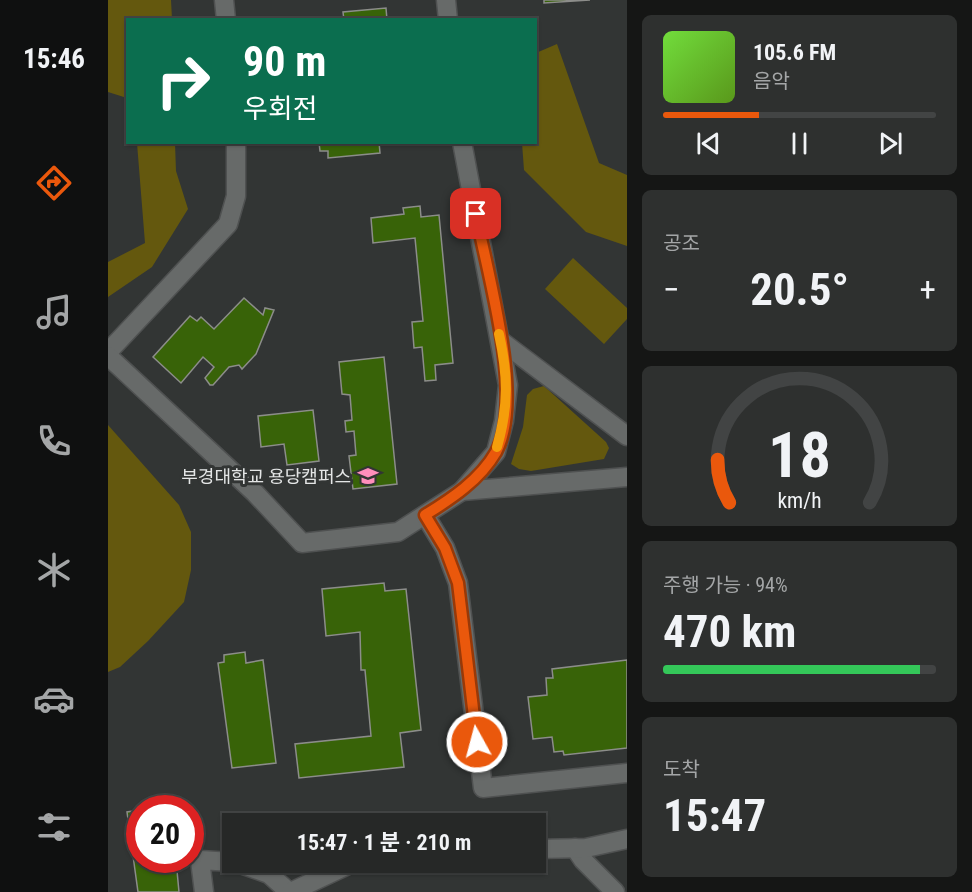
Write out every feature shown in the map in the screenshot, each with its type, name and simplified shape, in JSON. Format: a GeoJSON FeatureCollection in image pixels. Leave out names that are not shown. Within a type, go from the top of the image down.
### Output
{"type":"FeatureCollection","features":[{"type":"Feature","properties":{"kind":"lane"},"geometry":{"type":"LineString","coordinates":[[224,0],[226,18]]}},
{"type":"Feature","properties":{"kind":"lane"},"geometry":{"type":"LineString","coordinates":[[446,0],[448,18]]}},
{"type":"Feature","properties":{"kind":"lane"},"geometry":{"type":"LineString","coordinates":[[236,144],[236,196],[228,224],[108,354],[255,494],[302,543],[398,532],[462,491],[496,452],[504,421],[508,385],[462,144]]}},
{"type":"Feature","properties":{"kind":"lane"},"geometry":{"type":"LineString","coordinates":[[501,341],[627,436]]}},
{"type":"Feature","properties":{"kind":"lane"},"geometry":{"type":"LineString","coordinates":[[462,491],[627,477]]}},
{"type":"Feature","properties":{"kind":"lane"},"geometry":{"type":"LineString","coordinates":[[425,515],[445,548],[458,583],[483,788],[627,773]]}},
{"type":"Feature","properties":{"kind":"lane"},"geometry":{"type":"LineString","coordinates":[[546,849],[575,848],[627,839]]}},
{"type":"Feature","properties":{"kind":"lane"},"geometry":{"type":"LineString","coordinates":[[575,848],[615,892]]}},
{"type":"Feature","properties":{"kind":"lane"},"geometry":{"type":"LineString","coordinates":[[204,892],[200,860],[222,861]]}},
{"type":"Feature","properties":{"kind":"lane"},"geometry":{"type":"LineString","coordinates":[[266,873],[290,892],[331,873]]}},
{"type":"Feature","properties":{"kind":"shaded area"},"geometry":{"type":"Polygon","coordinates":[[[108,0],[171,0],[172,18],[126,18],[126,98],[108,92],[108,0]]]}},
{"type":"Feature","properties":{"kind":"shaded area"},"geometry":{"type":"Polygon","coordinates":[[[557,44],[599,163],[627,175],[627,246],[586,232],[524,170],[522,144],[537,144],[537,53],[557,44]]]}},
{"type":"Feature","properties":{"kind":"shaded area"},"geometry":{"type":"Polygon","coordinates":[[[137,144],[175,144],[176,171],[188,209],[152,267],[108,297],[108,262],[145,243],[137,144]]]}},
{"type":"Feature","properties":{"kind":"shaded area"},"geometry":{"type":"Polygon","coordinates":[[[573,258],[627,308],[627,319],[604,344],[545,289],[573,258]]]}},
{"type":"Feature","properties":{"kind":"shaded area"},"geometry":{"type":"Polygon","coordinates":[[[544,386],[606,442],[609,448],[604,459],[531,471],[519,469],[511,464],[523,427],[527,395],[533,389],[544,386]]]}},
{"type":"Feature","properties":{"kind":"shaded area"},"geometry":{"type":"Polygon","coordinates":[[[108,425],[179,505],[191,532],[191,570],[184,602],[120,667],[108,672],[108,425]]]}},
{"type":"Feature","properties":{"kind":"building"},"geometry":{"type":"Polygon","coordinates":[[[544,0],[590,0],[544,3],[544,0]]]}},
{"type":"Feature","properties":{"kind":"building"},"geometry":{"type":"Polygon","coordinates":[[[386,8],[387,18],[344,18],[343,12],[386,8]]]}},
{"type":"Feature","properties":{"kind":"building"},"geometry":{"type":"Polygon","coordinates":[[[319,144],[379,144],[380,153],[328,158],[328,151],[320,151],[319,144]]]}},
{"type":"Feature","properties":{"kind":"building"},"geometry":{"type":"Polygon","coordinates":[[[420,206],[421,217],[439,215],[453,363],[435,365],[436,380],[425,381],[422,347],[414,348],[412,322],[423,321],[415,238],[373,243],[371,218],[404,214],[403,208],[420,206]]]}},
{"type":"Feature","properties":{"kind":"building"},"geometry":{"type":"Polygon","coordinates":[[[244,298],[263,315],[265,308],[274,310],[256,354],[242,369],[239,365],[229,367],[213,385],[210,385],[205,378],[214,367],[203,357],[181,383],[153,357],[190,316],[197,321],[201,317],[214,329],[244,298]]]}},
{"type":"Feature","properties":{"kind":"building"},"geometry":{"type":"Polygon","coordinates":[[[384,357],[397,484],[353,489],[349,456],[356,455],[354,431],[346,432],[345,421],[352,420],[350,395],[342,394],[339,362],[384,357]]]}},
{"type":"Feature","properties":{"kind":"building"},"geometry":{"type":"Polygon","coordinates":[[[313,410],[319,461],[287,465],[284,444],[261,447],[258,416],[313,410]]]}},
{"type":"Feature","properties":{"kind":"building"},"geometry":{"type":"Polygon","coordinates":[[[384,583],[385,591],[406,589],[421,730],[400,733],[404,767],[299,778],[295,744],[371,736],[365,670],[361,670],[360,632],[326,636],[322,589],[384,583]]]}},
{"type":"Feature","properties":{"kind":"building"},"geometry":{"type":"Polygon","coordinates":[[[245,652],[246,663],[263,660],[276,763],[232,768],[218,663],[224,662],[224,655],[245,652]]]}},
{"type":"Feature","properties":{"kind":"building"},"geometry":{"type":"Polygon","coordinates":[[[627,660],[627,748],[564,755],[563,751],[554,752],[552,737],[533,739],[528,697],[547,695],[546,678],[553,678],[552,669],[627,660]]]}},
{"type":"Feature","properties":{"kind":"building"},"geometry":{"type":"Polygon","coordinates":[[[135,873],[177,873],[179,892],[138,892],[135,873]]]}},
{"type":"Feature","properties":{"kind":"slow traffic"},"geometry":{"type":"LineString","coordinates":[[497,447],[504,421],[508,385],[499,334]]}},
{"type":"Feature","properties":{"kind":"place","name":"부경대학교 용당캠퍼스"},"geometry":{"type":"Point","coordinates":[368,476]}},
{"type":"Feature","properties":{"kind":"route"},"geometry":{"type":"LineString","coordinates":[[476,214],[508,385],[504,421],[496,452],[462,491],[425,515],[445,548],[458,583],[477,742]]}}]}
